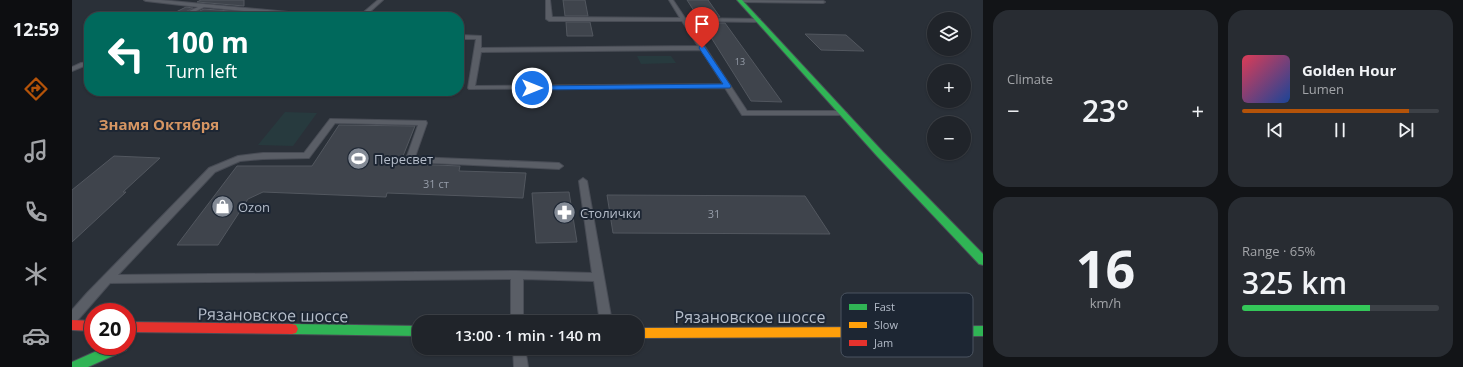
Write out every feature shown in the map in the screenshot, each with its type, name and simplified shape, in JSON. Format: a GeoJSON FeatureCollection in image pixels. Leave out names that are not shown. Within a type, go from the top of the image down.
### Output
{"type":"FeatureCollection","features":[{"type":"Feature","properties":{"kind":"street"},"geometry":{"type":"LineString","coordinates":[[740,1],[843,113],[983,261]]}},
{"type":"Feature","properties":{"kind":"street"},"geometry":{"type":"LineString","coordinates":[[72,325],[84,326]]}},
{"type":"Feature","properties":{"kind":"street","name":"Рязановское шоссе"},"geometry":{"type":"LineString","coordinates":[[136,327],[412,331]]}},
{"type":"Feature","properties":{"kind":"street","name":"Рязановское шоссе"},"geometry":{"type":"LineString","coordinates":[[973,331],[983,331]]}},
{"type":"Feature","properties":{"kind":"street","name":"Рязановское шоссе"},"geometry":{"type":"LineString","coordinates":[[644,333],[841,332]]}},
{"type":"Feature","properties":{"kind":"street"},"geometry":{"type":"LineString","coordinates":[[74,367],[101,355]]}},
{"type":"Feature","properties":{"kind":"lane"},"geometry":{"type":"LineString","coordinates":[[146,0],[271,12]]}},
{"type":"Feature","properties":{"kind":"lane"},"geometry":{"type":"LineString","coordinates":[[367,12],[381,0]]}},
{"type":"Feature","properties":{"kind":"lane"},"geometry":{"type":"LineString","coordinates":[[548,0],[549,19],[758,20]]}},
{"type":"Feature","properties":{"kind":"lane"},"geometry":{"type":"LineString","coordinates":[[671,0],[745,113],[843,113]]}},
{"type":"Feature","properties":{"kind":"lane"},"geometry":{"type":"LineString","coordinates":[[740,1],[823,2]]}},
{"type":"Feature","properties":{"kind":"lane"},"geometry":{"type":"LineString","coordinates":[[190,12],[203,6]]}},
{"type":"Feature","properties":{"kind":"lane"},"geometry":{"type":"LineString","coordinates":[[464,37],[480,37],[471,88],[727,86]]}},
{"type":"Feature","properties":{"kind":"lane"},"geometry":{"type":"LineString","coordinates":[[478,50],[702,48]]}},
{"type":"Feature","properties":{"kind":"lane"},"geometry":{"type":"LineString","coordinates":[[72,69],[84,64]]}},
{"type":"Feature","properties":{"kind":"lane"},"geometry":{"type":"LineString","coordinates":[[72,318],[107,279],[212,170],[238,159],[263,156],[306,156],[333,121],[423,123],[410,159],[559,166]]}},
{"type":"Feature","properties":{"kind":"lane"},"geometry":{"type":"LineString","coordinates":[[583,180],[605,315]]}},
{"type":"Feature","properties":{"kind":"lane"},"geometry":{"type":"LineString","coordinates":[[107,279],[516,275],[598,277]]}},
{"type":"Feature","properties":{"kind":"lane"},"geometry":{"type":"LineString","coordinates":[[516,275],[517,315]]}},
{"type":"Feature","properties":{"kind":"lane"},"geometry":{"type":"LineString","coordinates":[[520,355],[521,367]]}},
{"type":"Feature","properties":{"kind":"green space"},"geometry":{"type":"Polygon","coordinates":[[[637,56],[671,56],[676,63],[641,64],[637,56]]]}},
{"type":"Feature","properties":{"kind":"green space"},"geometry":{"type":"Polygon","coordinates":[[[285,112],[317,113],[293,146],[258,145],[285,112]]]}},
{"type":"Feature","properties":{"kind":"building"},"geometry":{"type":"Polygon","coordinates":[[[201,0],[244,0],[244,6],[197,2],[201,0]]]}},
{"type":"Feature","properties":{"kind":"building"},"geometry":{"type":"Polygon","coordinates":[[[563,0],[585,0],[588,16],[565,16],[563,0]]]}},
{"type":"Feature","properties":{"kind":"building"},"geometry":{"type":"Polygon","coordinates":[[[687,0],[708,0],[720,17],[698,17],[687,0]]]}},
{"type":"Feature","properties":{"kind":"building"},"geometry":{"type":"Polygon","coordinates":[[[186,7],[193,8],[185,12],[176,12],[186,7]]]}},
{"type":"Feature","properties":{"kind":"building"},"geometry":{"type":"Polygon","coordinates":[[[204,9],[243,12],[198,12],[204,9]]]}},
{"type":"Feature","properties":{"kind":"building"},"geometry":{"type":"Polygon","coordinates":[[[566,22],[590,22],[593,36],[567,36],[566,22]]]}},
{"type":"Feature","properties":{"kind":"building"},"geometry":{"type":"Polygon","coordinates":[[[702,23],[725,23],[782,102],[751,101],[702,23]]]}},
{"type":"Feature","properties":{"kind":"building"},"geometry":{"type":"Polygon","coordinates":[[[805,34],[846,35],[864,51],[821,50],[805,34]]]}},
{"type":"Feature","properties":{"kind":"building"},"geometry":{"type":"Polygon","coordinates":[[[339,125],[415,126],[401,161],[410,164],[460,166],[459,171],[526,173],[523,198],[387,193],[386,197],[263,192],[248,199],[218,245],[177,245],[237,166],[312,166],[339,125]]]}},
{"type":"Feature","properties":{"kind":"building"},"geometry":{"type":"Polygon","coordinates":[[[114,156],[160,158],[72,242],[72,190],[114,156]]]}},
{"type":"Feature","properties":{"kind":"building"},"geometry":{"type":"Polygon","coordinates":[[[569,192],[577,242],[536,243],[532,193],[569,192]]]}},
{"type":"Feature","properties":{"kind":"building"},"geometry":{"type":"Polygon","coordinates":[[[607,195],[805,196],[830,234],[613,233],[607,195]]]}},
{"type":"Feature","properties":{"kind":"traffic: fast"},"geometry":{"type":"LineString","coordinates":[[739,0],[880,154],[983,261]]}},
{"type":"Feature","properties":{"kind":"traffic: fast"},"geometry":{"type":"LineString","coordinates":[[292,329],[412,331]]}},
{"type":"Feature","properties":{"kind":"traffic: fast"},"geometry":{"type":"LineString","coordinates":[[973,331],[983,331]]}},
{"type":"Feature","properties":{"kind":"traffic: fast"},"geometry":{"type":"LineString","coordinates":[[74,367],[101,355]]}},
{"type":"Feature","properties":{"kind":"traffic: slow"},"geometry":{"type":"LineString","coordinates":[[644,333],[841,332]]}},
{"type":"Feature","properties":{"kind":"traffic: jam"},"geometry":{"type":"LineString","coordinates":[[72,325],[84,326]]}},
{"type":"Feature","properties":{"kind":"traffic: jam"},"geometry":{"type":"LineString","coordinates":[[136,327],[292,329]]}},
{"type":"Feature","properties":{"kind":"place","name":"Пересвет"},"geometry":{"type":"Point","coordinates":[359,159]}},
{"type":"Feature","properties":{"kind":"place","name":"Ozon"},"geometry":{"type":"Point","coordinates":[222,207]}},
{"type":"Feature","properties":{"kind":"place","name":"Столички"},"geometry":{"type":"Point","coordinates":[564,213]}},
{"type":"Feature","properties":{"kind":"district","name":"Знамя Октября"},"geometry":{"type":"Point","coordinates":[159,125]}},
{"type":"Feature","properties":{"kind":"route"},"geometry":{"type":"LineString","coordinates":[[532,88],[727,86],[702,48]]}}]}
